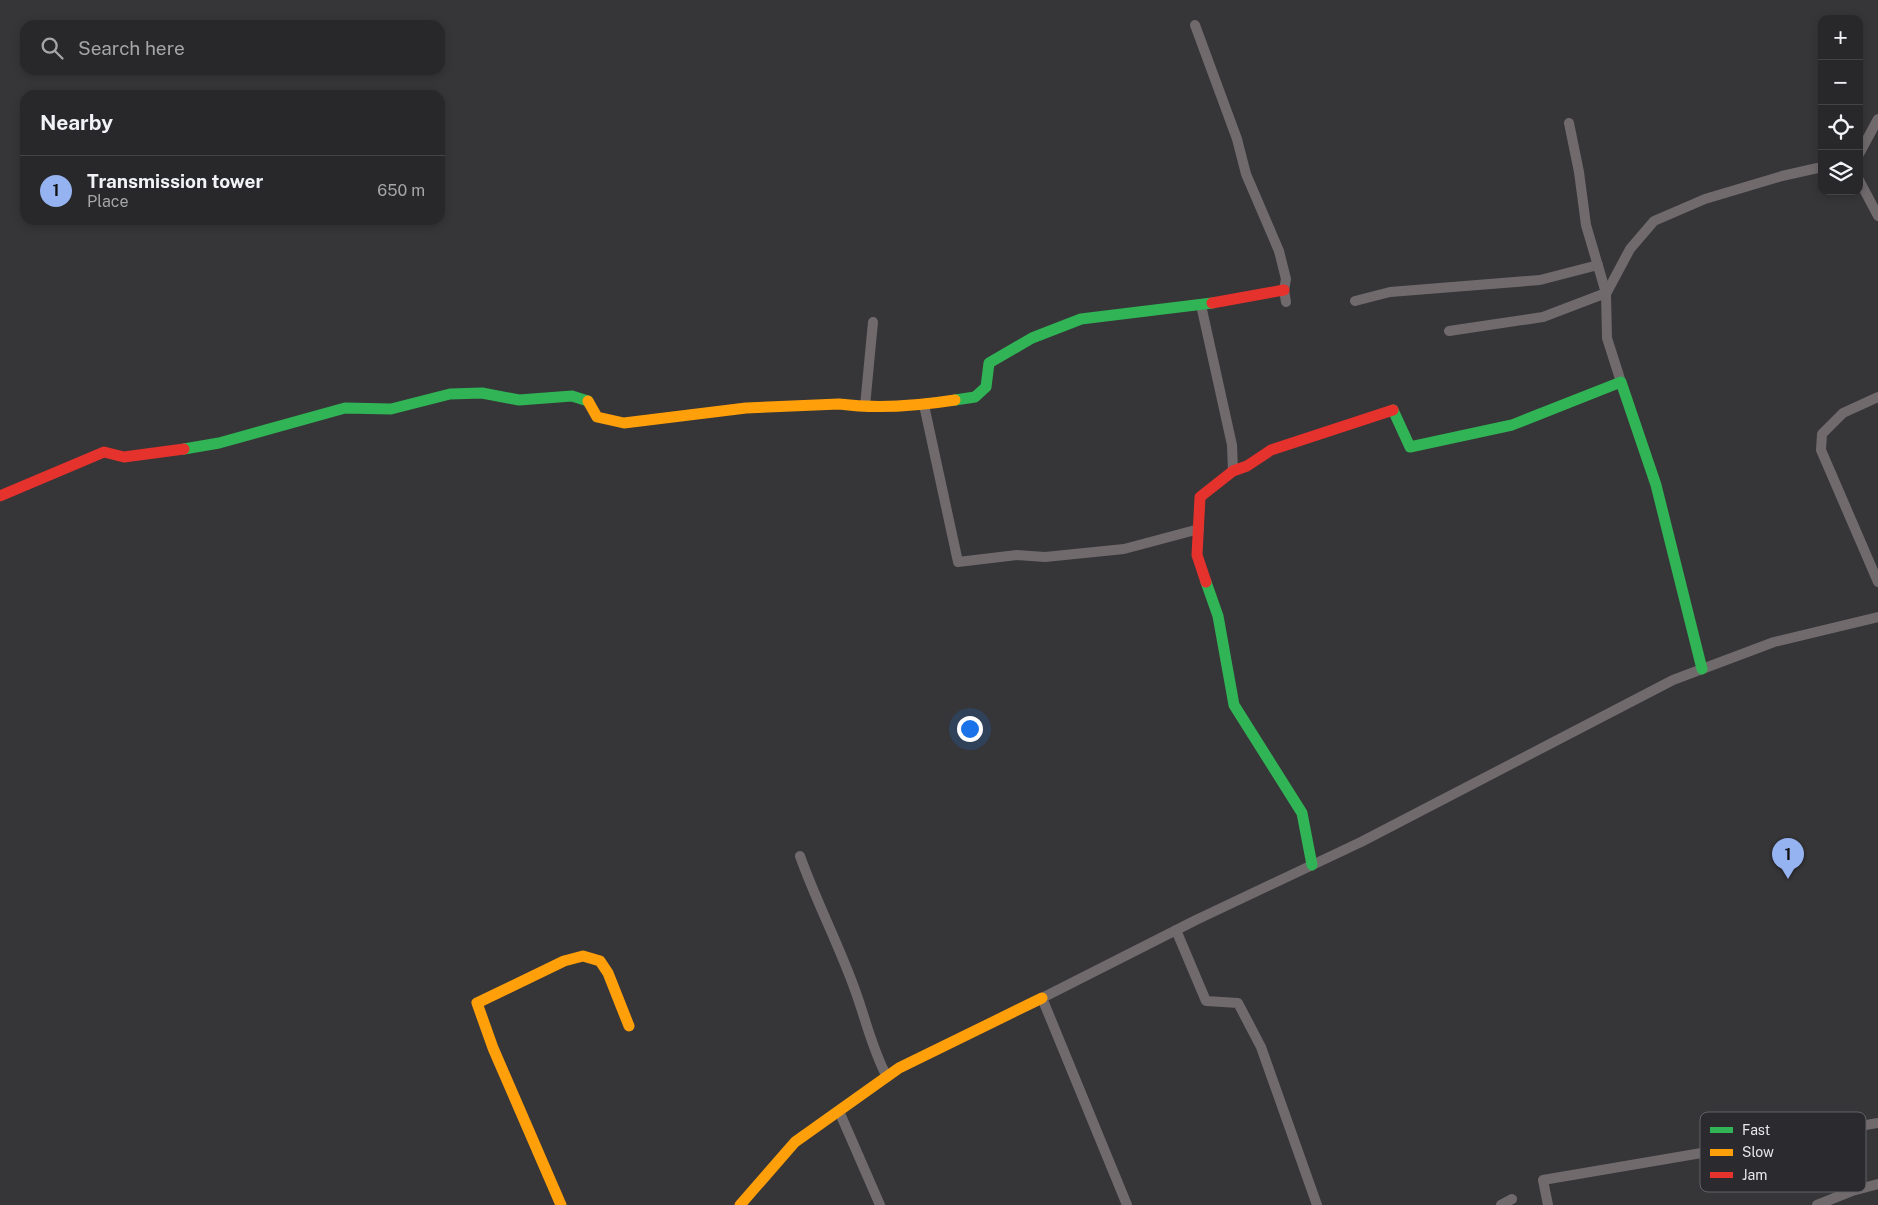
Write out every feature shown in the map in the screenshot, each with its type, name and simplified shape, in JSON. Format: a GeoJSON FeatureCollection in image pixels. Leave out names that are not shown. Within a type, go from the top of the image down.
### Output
{"type":"FeatureCollection","features":[{"type":"Feature","properties":{"kind":"street"},"geometry":{"type":"LineString","coordinates":[[0,496],[104,452],[124,457],[145,456],[219,443],[345,408],[391,409],[450,394],[482,393],[519,400],[572,396],[589,401],[597,417],[624,423],[746,408],[839,404],[865,406],[924,405],[975,397],[986,387],[989,363],[1032,338],[1081,319],[1285,296],[1286,279],[1279,251],[1246,174],[1237,139],[1195,25]]}},
{"type":"Feature","properties":{"kind":"street"},"geometry":{"type":"LineString","coordinates":[[1861,150],[1878,119]]}},
{"type":"Feature","properties":{"kind":"street"},"geometry":{"type":"LineString","coordinates":[[1449,331],[1543,317],[1606,293],[1586,225],[1579,172],[1569,123]]}},
{"type":"Feature","properties":{"kind":"street"},"geometry":{"type":"LineString","coordinates":[[1702,669],[1656,485],[1607,338],[1606,294],[1630,249],[1654,221],[1705,199],[1782,176],[1818,168]]}},
{"type":"Feature","properties":{"kind":"street"},"geometry":{"type":"LineString","coordinates":[[1863,188],[1878,216]]}},
{"type":"Feature","properties":{"kind":"street"},"geometry":{"type":"LineString","coordinates":[[1355,300],[1390,292],[1540,280],[1598,265]]}},
{"type":"Feature","properties":{"kind":"street"},"geometry":{"type":"LineString","coordinates":[[1201,306],[1232,445],[1233,471]]}},
{"type":"Feature","properties":{"kind":"street"},"geometry":{"type":"LineString","coordinates":[[865,406],[873,322]]}},
{"type":"Feature","properties":{"kind":"street"},"geometry":{"type":"LineString","coordinates":[[1312,865],[1302,813],[1234,705],[1218,616],[1197,555],[1200,497],[1233,471],[1247,466],[1271,450],[1394,410],[1410,447],[1512,424],[1621,382]]}},
{"type":"Feature","properties":{"kind":"street"},"geometry":{"type":"LineString","coordinates":[[1878,396],[1843,413],[1822,434],[1821,450],[1878,582]]}},
{"type":"Feature","properties":{"kind":"street"},"geometry":{"type":"LineString","coordinates":[[924,405],[958,562],[1017,555],[1045,557],[1124,549],[1199,529]]}},
{"type":"Feature","properties":{"kind":"street"},"geometry":{"type":"LineString","coordinates":[[740,1205],[795,1142],[899,1068],[1176,930],[1361,842],[1673,680],[1774,642],[1878,617]]}},
{"type":"Feature","properties":{"kind":"street"},"geometry":{"type":"LineString","coordinates":[[800,856],[816,900],[855,989],[876,1056],[887,1076]]}},
{"type":"Feature","properties":{"kind":"street"},"geometry":{"type":"LineString","coordinates":[[1176,930],[1206,1001],[1238,1003],[1261,1047],[1318,1205]]}},
{"type":"Feature","properties":{"kind":"street"},"geometry":{"type":"LineString","coordinates":[[561,1205],[492,1048],[477,1003],[564,961],[583,956],[600,961],[604,967],[629,1026]]}},
{"type":"Feature","properties":{"kind":"street"},"geometry":{"type":"LineString","coordinates":[[1042,998],[1127,1205]]}},
{"type":"Feature","properties":{"kind":"street"},"geometry":{"type":"LineString","coordinates":[[839,1111],[880,1205]]}},
{"type":"Feature","properties":{"kind":"street"},"geometry":{"type":"LineString","coordinates":[[1548,1205],[1543,1180],[1700,1153]]}},
{"type":"Feature","properties":{"kind":"street"},"geometry":{"type":"LineString","coordinates":[[1817,1205],[1850,1192]]}},
{"type":"Feature","properties":{"kind":"street"},"geometry":{"type":"LineString","coordinates":[[1501,1205],[1512,1199]]}},
{"type":"Feature","properties":{"kind":"traffic: fast"},"geometry":{"type":"LineString","coordinates":[[955,400],[975,397],[986,387],[989,363],[1032,338],[1081,319],[1212,303]]}},
{"type":"Feature","properties":{"kind":"traffic: fast"},"geometry":{"type":"LineString","coordinates":[[1393,410],[1410,447],[1512,425],[1621,382],[1656,485],[1702,669]]}},
{"type":"Feature","properties":{"kind":"traffic: fast"},"geometry":{"type":"LineString","coordinates":[[184,449],[219,443],[345,408],[391,409],[450,394],[482,393],[519,400],[572,396],[588,401]]}},
{"type":"Feature","properties":{"kind":"traffic: fast"},"geometry":{"type":"LineString","coordinates":[[1206,582],[1218,616],[1234,705],[1302,813],[1312,865]]}},
{"type":"Feature","properties":{"kind":"traffic: slow"},"geometry":{"type":"LineString","coordinates":[[588,401],[597,417],[624,423],[746,408],[839,404],[897,406],[955,400]]}},
{"type":"Feature","properties":{"kind":"traffic: slow"},"geometry":{"type":"LineString","coordinates":[[561,1205],[493,1048],[477,1003],[564,961],[583,956],[600,961],[608,973],[629,1026]]}},
{"type":"Feature","properties":{"kind":"traffic: slow"},"geometry":{"type":"LineString","coordinates":[[740,1205],[795,1142],[899,1068],[1042,998]]}},
{"type":"Feature","properties":{"kind":"traffic: jam"},"geometry":{"type":"LineString","coordinates":[[1212,303],[1284,290]]}},
{"type":"Feature","properties":{"kind":"traffic: jam"},"geometry":{"type":"LineString","coordinates":[[1206,582],[1197,555],[1200,497],[1233,471],[1247,466],[1271,450],[1393,410]]}},
{"type":"Feature","properties":{"kind":"traffic: jam"},"geometry":{"type":"LineString","coordinates":[[0,496],[104,452],[124,457],[184,449]]}},
{"type":"Feature","properties":{"kind":"place","name":"Transmission tower"},"geometry":{"type":"Point","coordinates":[1788,879]}}]}
